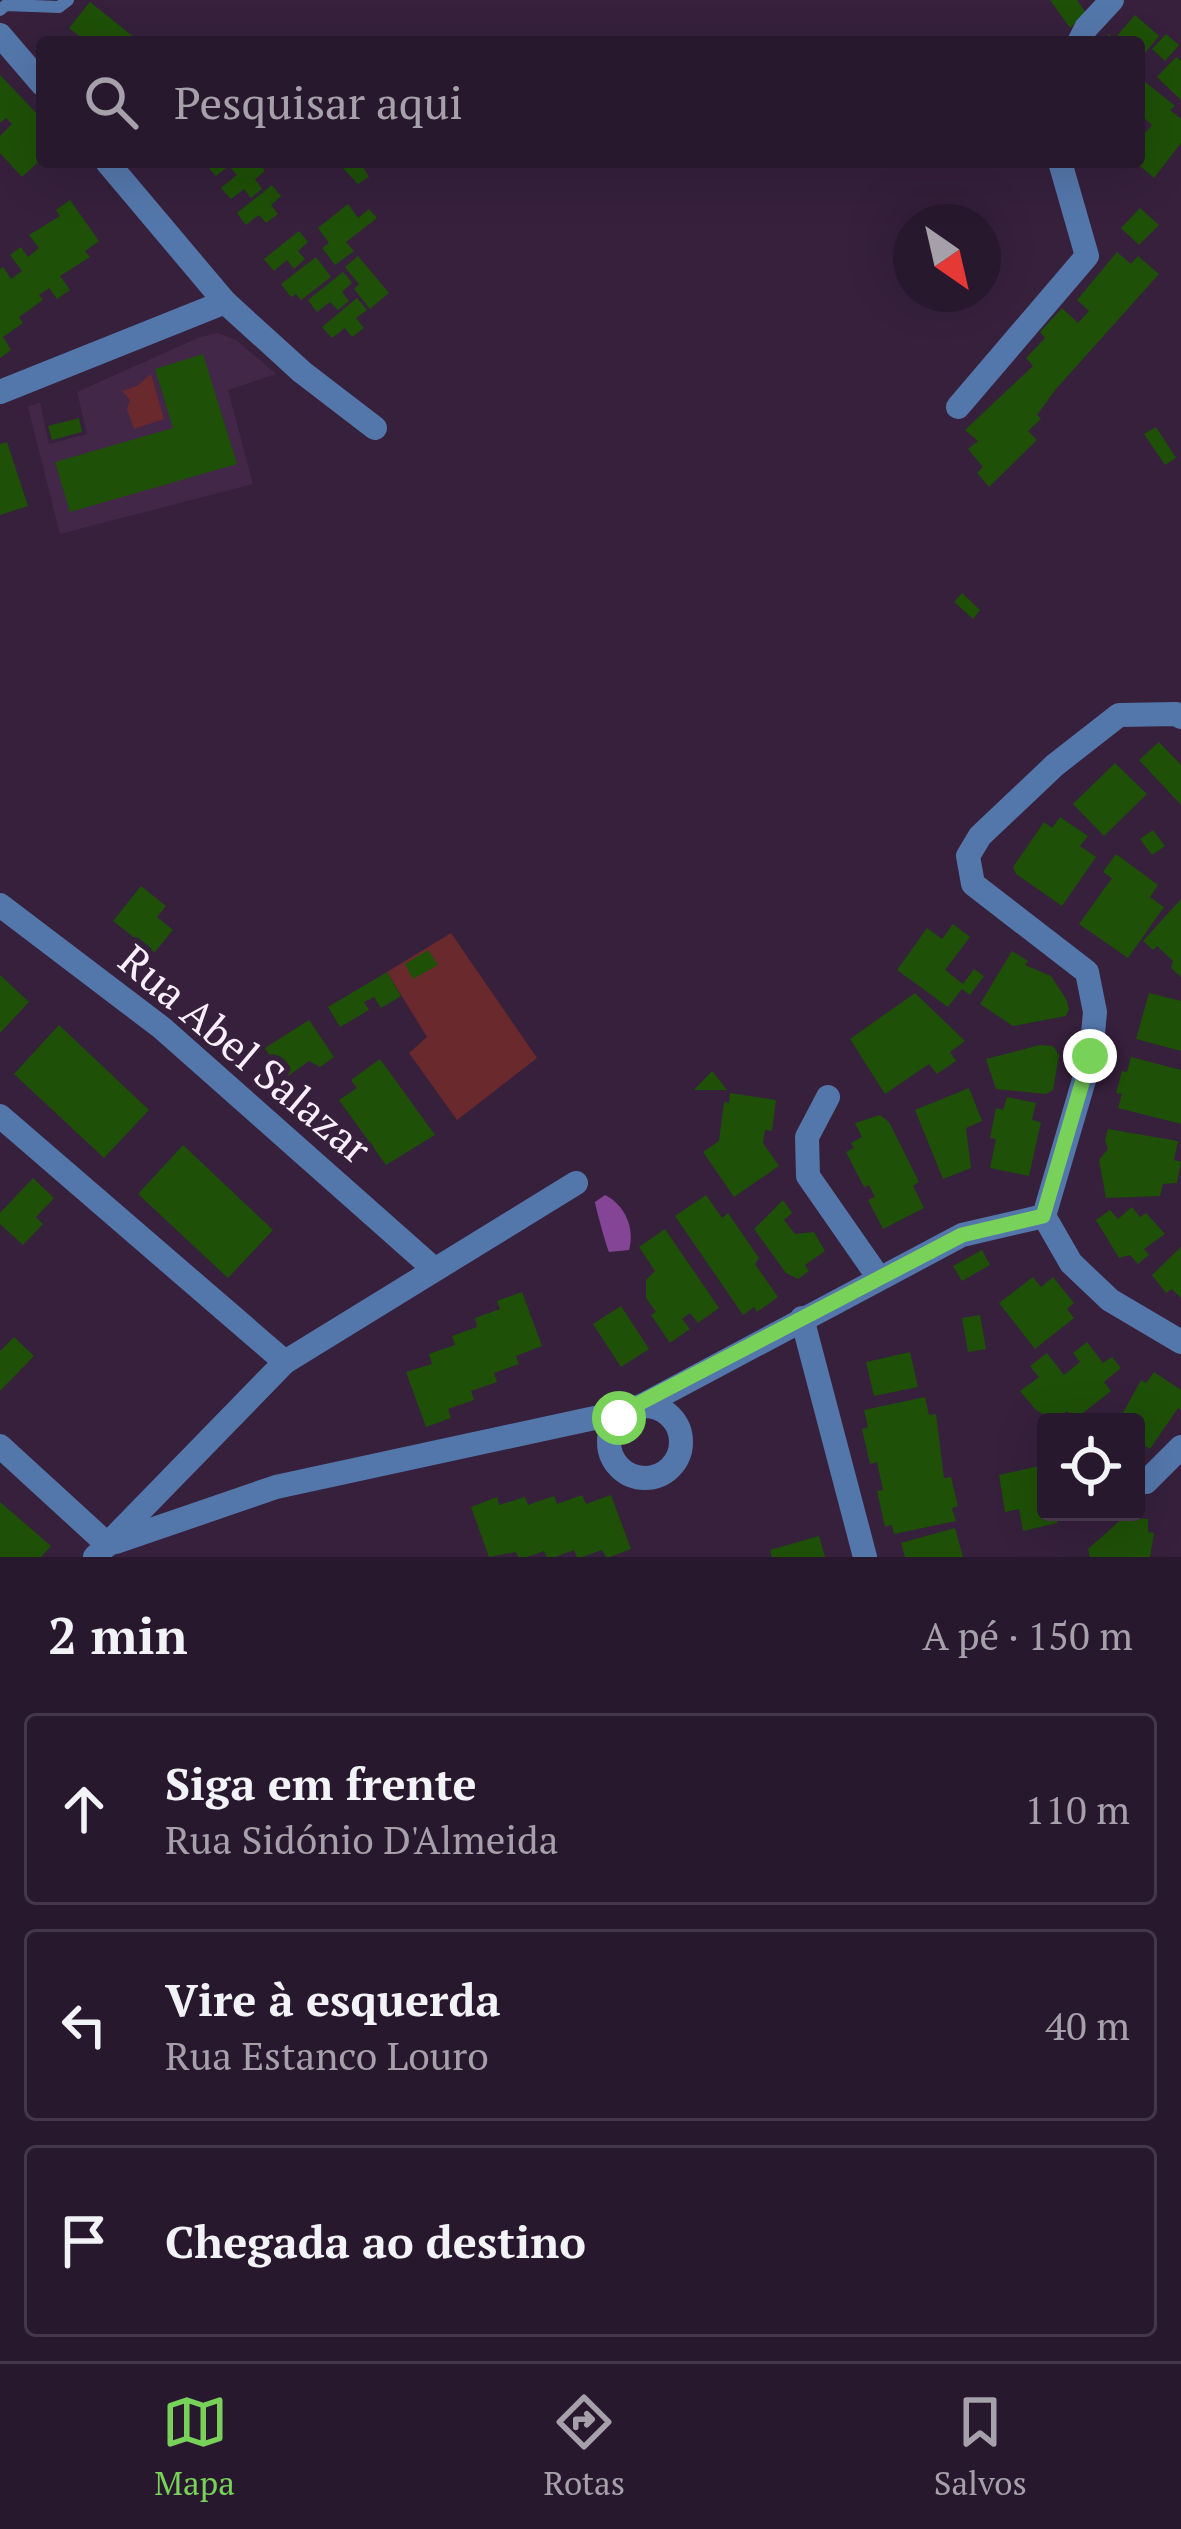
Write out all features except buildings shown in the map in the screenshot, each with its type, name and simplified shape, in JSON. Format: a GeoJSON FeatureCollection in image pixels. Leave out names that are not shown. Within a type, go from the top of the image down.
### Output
{"type":"FeatureCollection","features":[{"type":"Feature","properties":{"kind":"street"},"geometry":{"type":"LineString","coordinates":[[1082,36],[1112,0]]}},
{"type":"Feature","properties":{"kind":"street"},"geometry":{"type":"LineString","coordinates":[[0,34],[36,77]]}},
{"type":"Feature","properties":{"kind":"street"},"geometry":{"type":"LineString","coordinates":[[112,168],[225,302],[302,372],[375,428]]}},
{"type":"Feature","properties":{"kind":"street"},"geometry":{"type":"LineString","coordinates":[[958,407],[1087,256],[1062,168]]}},
{"type":"Feature","properties":{"kind":"street"},"geometry":{"type":"LineString","coordinates":[[0,392],[225,302]]}},
{"type":"Feature","properties":{"kind":"street"},"geometry":{"type":"LineString","coordinates":[[1181,717],[1119,715],[1055,764],[980,836],[968,856],[974,884],[1087,972],[1095,1012],[1090,1056],[1043,1216],[1071,1263],[1110,1300],[1181,1342]]}},
{"type":"Feature","properties":{"kind":"street","name":"Rua Abel Salazar"},"geometry":{"type":"LineString","coordinates":[[0,905],[162,1028],[434,1269]]}},
{"type":"Feature","properties":{"kind":"street"},"geometry":{"type":"LineString","coordinates":[[828,1097],[807,1137],[808,1176],[879,1278]]}},
{"type":"Feature","properties":{"kind":"street"},"geometry":{"type":"LineString","coordinates":[[0,1116],[286,1362]]}},
{"type":"Feature","properties":{"kind":"street"},"geometry":{"type":"LineString","coordinates":[[101,1551],[286,1362],[576,1183]]}},
{"type":"Feature","properties":{"kind":"street"},"geometry":{"type":"LineString","coordinates":[[101,1551],[276,1487],[635,1408],[962,1235],[1043,1216]]}},
{"type":"Feature","properties":{"kind":"street"},"geometry":{"type":"LineString","coordinates":[[802,1318],[865,1557]]}},
{"type":"Feature","properties":{"kind":"street"},"geometry":{"type":"LineString","coordinates":[[0,1446],[101,1551]]}},
{"type":"Feature","properties":{"kind":"street"},"geometry":{"type":"LineString","coordinates":[[1146,1482],[1181,1447]]}},
{"type":"Feature","properties":{"kind":"lane"},"geometry":{"type":"LineString","coordinates":[[0,10],[6,5],[59,7],[68,0]]}},
{"type":"Feature","properties":{"kind":"shaded area"},"geometry":{"type":"Polygon","coordinates":[[[218,333],[236,340],[276,374],[228,390],[253,484],[60,534],[28,407],[40,402],[49,444],[87,434],[77,392],[218,333]]]}},
{"type":"Feature","properties":{"kind":"shaded area"},"geometry":{"type":"Polygon","coordinates":[[[151,374],[164,419],[134,429],[127,409],[130,400],[122,391],[151,374]]]}},
{"type":"Feature","properties":{"kind":"shaded area"},"geometry":{"type":"Polygon","coordinates":[[[451,933],[537,1058],[457,1120],[409,1053],[427,1037],[387,972],[451,933]]]}},
{"type":"Feature","properties":{"kind":"shaded area"},"geometry":{"type":"Polygon","coordinates":[[[605,1195],[627,1218],[629,1250],[609,1252],[595,1202],[605,1195]]]}},
{"type":"Feature","properties":{"kind":"route"},"geometry":{"type":"LineString","coordinates":[[619,1418],[962,1235],[1043,1216],[1090,1056]]}}]}
